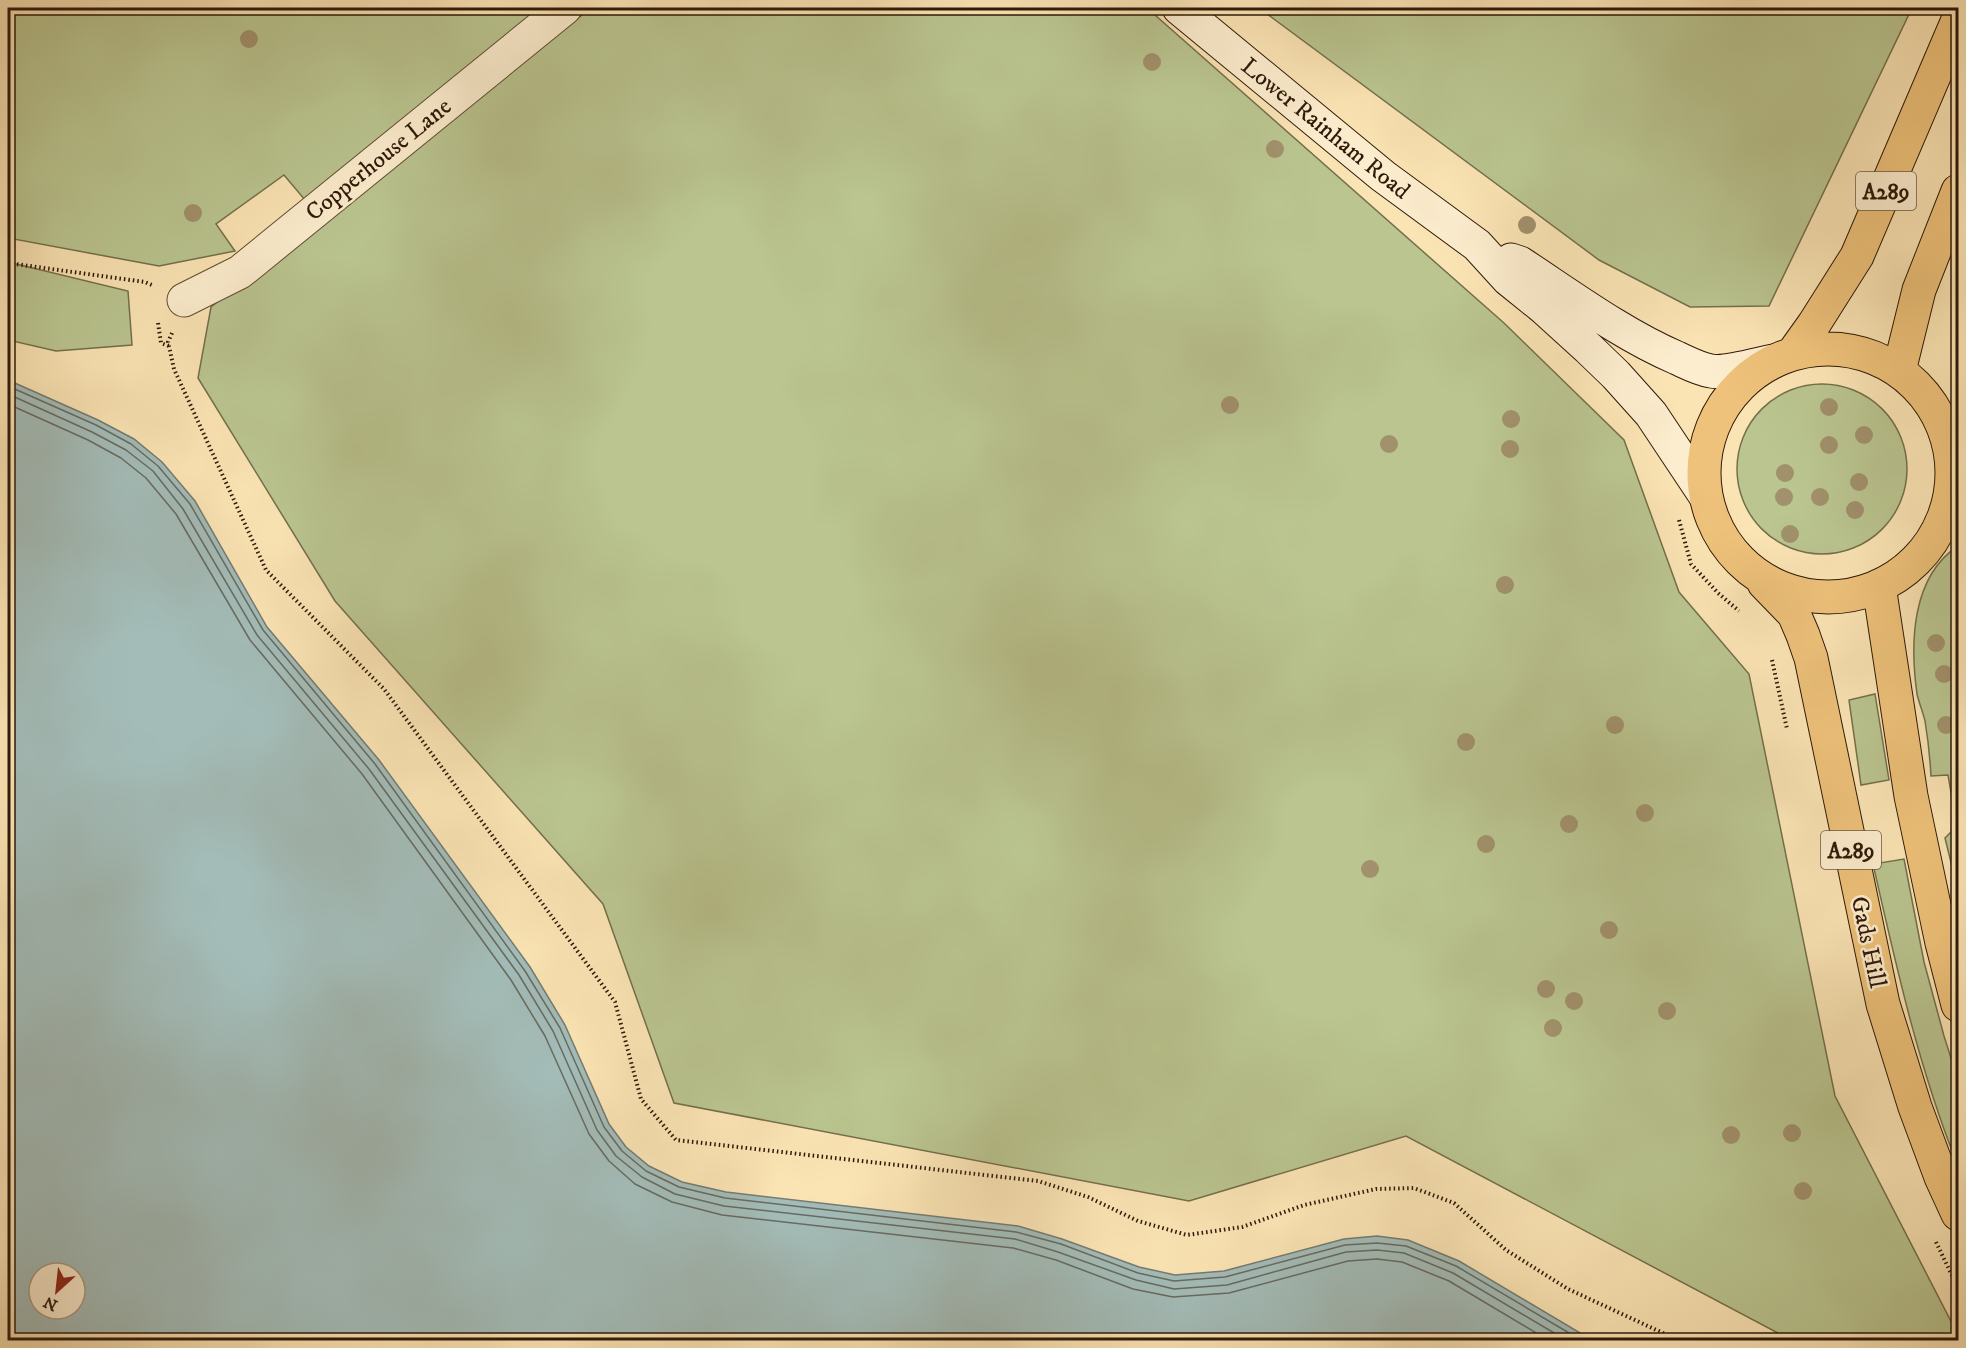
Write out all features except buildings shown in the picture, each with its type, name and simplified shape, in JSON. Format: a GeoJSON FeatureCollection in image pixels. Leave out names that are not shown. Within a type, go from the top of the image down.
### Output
{"type":"FeatureCollection","features":[{"type":"Feature","properties":{"kind":"main road","name":"Copperhouse Lane"},"geometry":{"type":"LineString","coordinates":[[184,300],[246,267],[565,8]]}},
{"type":"Feature","properties":{"kind":"main road","name":"Lower Rainham Road"},"geometry":{"type":"LineString","coordinates":[[1179,8],[1383,176],[1477,245],[1508,279],[1563,325],[1629,389],[1662,428],[1705,495]]}},
{"type":"Feature","properties":{"kind":"main road","name":"A289"},"geometry":{"type":"LineString","coordinates":[[1784,356],[1814,324],[1857,256],[1959,20]]}},
{"type":"Feature","properties":{"kind":"main road","name":"A289"},"geometry":{"type":"LineString","coordinates":[[1899,371],[1919,290],[1959,191]]}},
{"type":"Feature","properties":{"kind":"main road","name":"Lower Rainham Road"},"geometry":{"type":"LineString","coordinates":[[1477,245],[1520,263],[1635,336],[1702,369],[1723,371],[1784,356]]}},
{"type":"Feature","properties":{"kind":"main road"},"geometry":{"type":"LineString","coordinates":[[1754,573],[1783,589],[1814,597],[1847,596],[1879,586],[1905,571],[1950,522],[1953,438],[1929,400],[1899,371],[1870,356],[1839,349],[1784,356]]}},
{"type":"Feature","properties":{"kind":"main road","name":"Gads Hill"},"geometry":{"type":"LineString","coordinates":[[1784,356],[1741,384],[1717,417],[1705,455],[1705,495],[1715,525],[1732,551],[1794,614],[1803,635],[1811,658],[1883,1004],[1915,1107],[1941,1177],[1959,1214]]}},
{"type":"Feature","properties":{"kind":"main road"},"geometry":{"type":"LineString","coordinates":[[1879,586],[1911,796],[1942,943],[1959,1005]]}},
{"type":"Feature","properties":{"kind":"path"},"geometry":{"type":"LineString","coordinates":[[8,263],[145,282],[184,300]]}},
{"type":"Feature","properties":{"kind":"path"},"geometry":{"type":"LineString","coordinates":[[170,346],[174,369],[266,570],[384,689],[615,1002],[641,1099],[676,1140],[1038,1181],[1088,1197],[1138,1221],[1187,1234],[1242,1227],[1304,1205],[1376,1189],[1414,1188],[1454,1203],[1506,1250],[1568,1289],[1678,1341]]}},
{"type":"Feature","properties":{"kind":"path"},"geometry":{"type":"LineString","coordinates":[[1691,564],[1718,593],[1742,613]]}},
{"type":"Feature","properties":{"kind":"path"},"geometry":{"type":"LineString","coordinates":[[1770,653],[1787,730]]}},
{"type":"Feature","properties":{"kind":"green space"},"geometry":{"type":"Polygon","coordinates":[[[8,8],[540,8],[305,200],[284,175],[216,224],[235,251],[159,266],[8,238],[8,8]]]}},
{"type":"Feature","properties":{"kind":"green space"},"geometry":{"type":"Polygon","coordinates":[[[591,8],[1147,8],[1504,323],[1624,440],[1679,592],[1749,674],[1835,1096],[1958,1335],[1958,1340],[1791,1340],[1406,1136],[1189,1201],[674,1103],[603,904],[335,601],[198,378],[211,307],[591,8]]]}},
{"type":"Feature","properties":{"kind":"green space"},"geometry":{"type":"Polygon","coordinates":[[[1259,8],[1912,8],[1769,306],[1690,307],[1599,260],[1259,8]]]}},
{"type":"Feature","properties":{"kind":"green space"},"geometry":{"type":"Polygon","coordinates":[[[8,262],[128,291],[132,345],[56,351],[8,340],[8,262]]]}},
{"type":"Feature","properties":{"kind":"green space"},"geometry":{"type":"Polygon","coordinates":[[[1822,384],[1854,391],[1882,409],[1900,437],[1907,469],[1900,501],[1882,529],[1854,547],[1822,554],[1790,547],[1762,529],[1744,501],[1737,469],[1744,437],[1762,409],[1790,391],[1822,384]]]}},
{"type":"Feature","properties":{"kind":"green space"},"geometry":{"type":"Polygon","coordinates":[[[1958,546],[1958,801],[1953,804],[1948,775],[1931,776],[1925,721],[1917,694],[1914,654],[1917,613],[1923,593],[1942,559],[1958,546]]]}},
{"type":"Feature","properties":{"kind":"green space"},"geometry":{"type":"Polygon","coordinates":[[[1875,694],[1889,780],[1861,785],[1849,700],[1875,694]]]}},
{"type":"Feature","properties":{"kind":"green space"},"geometry":{"type":"Polygon","coordinates":[[[1958,825],[1958,891],[1945,838],[1958,825]]]}},
{"type":"Feature","properties":{"kind":"green space"},"geometry":{"type":"Polygon","coordinates":[[[1904,859],[1924,962],[1958,1080],[1958,1166],[1920,1055],[1873,864],[1904,859]]]}},
{"type":"Feature","properties":{"kind":"water"},"geometry":{"type":"Polygon","coordinates":[[[8,380],[98,420],[134,439],[162,462],[195,501],[267,627],[379,760],[530,967],[565,1025],[609,1124],[626,1147],[649,1166],[682,1182],[726,1192],[1018,1226],[1062,1239],[1139,1267],[1175,1275],[1224,1271],[1344,1239],[1377,1236],[1408,1240],[1459,1261],[1592,1340],[8,1340],[8,380]]]}}]}
